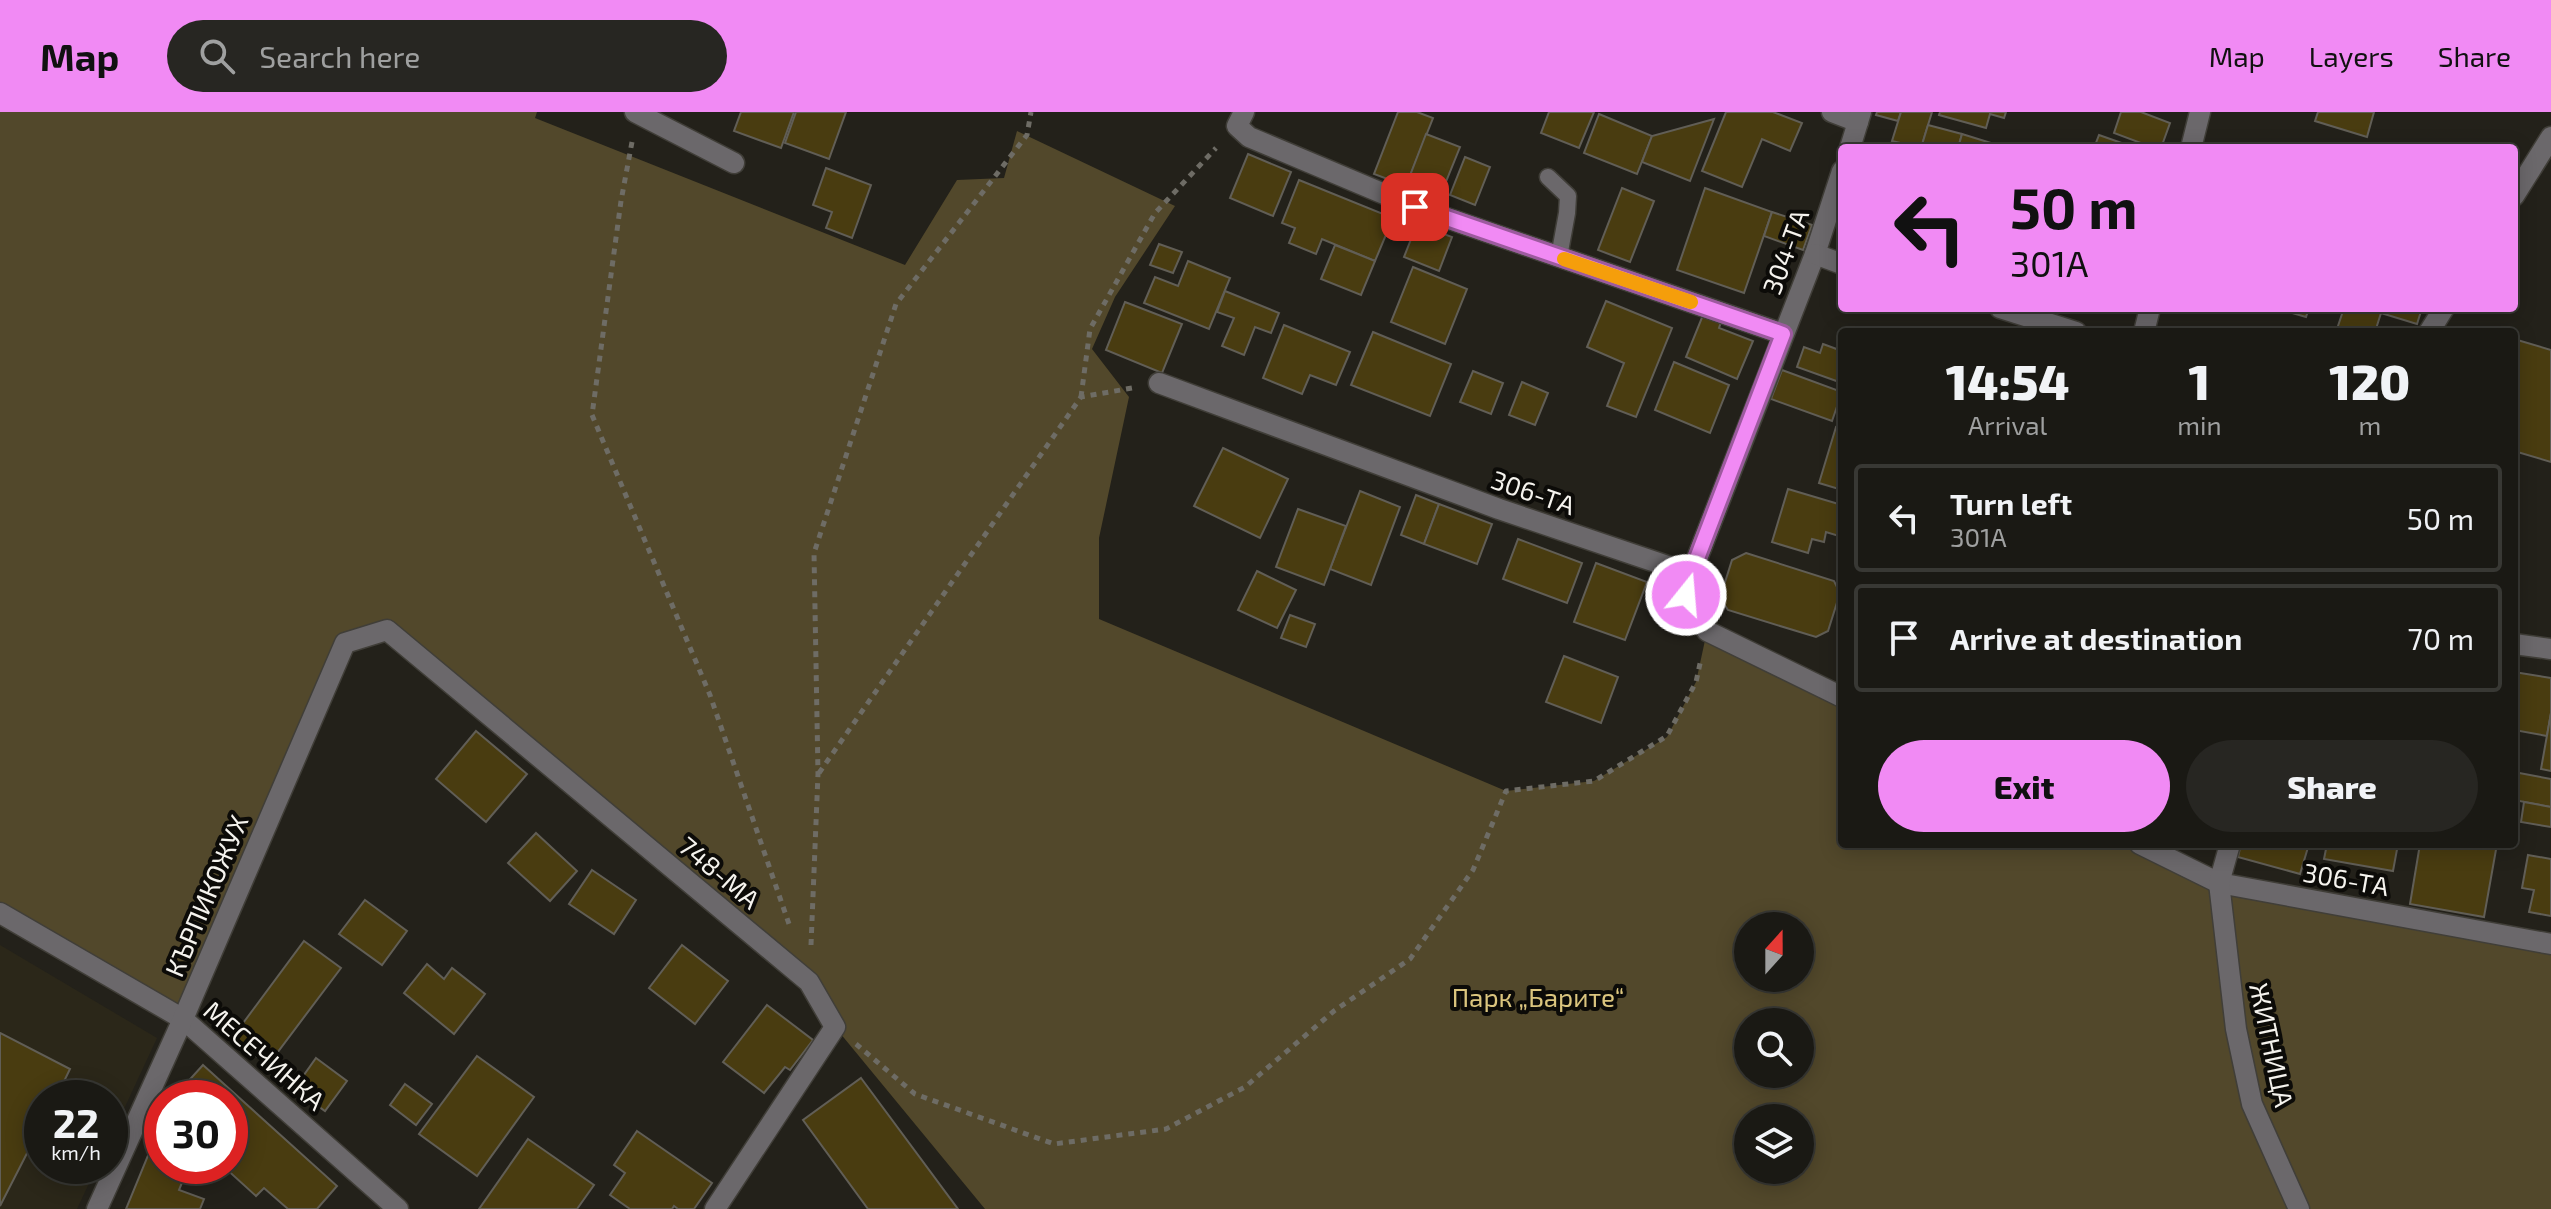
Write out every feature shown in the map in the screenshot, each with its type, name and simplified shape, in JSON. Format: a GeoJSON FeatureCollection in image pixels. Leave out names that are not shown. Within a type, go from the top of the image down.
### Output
{"type":"FeatureCollection","features":[{"type":"Feature","properties":{"kind":"street"},"geometry":{"type":"LineString","coordinates":[[1832,112],[1859,117],[1851,144]]}},
{"type":"Feature","properties":{"kind":"street"},"geometry":{"type":"LineString","coordinates":[[2192,144],[2200,112]]}},
{"type":"Feature","properties":{"kind":"street"},"geometry":{"type":"LineString","coordinates":[[636,114],[734,163]]}},
{"type":"Feature","properties":{"kind":"street"},"geometry":{"type":"LineString","coordinates":[[1241,119],[1249,137],[1415,207],[1783,334]]}},
{"type":"Feature","properties":{"kind":"street"},"geometry":{"type":"LineString","coordinates":[[2518,190],[2551,137]]}},
{"type":"Feature","properties":{"kind":"street","name":"304-ТА"},"geometry":{"type":"LineString","coordinates":[[1691,574],[1815,254],[1838,183]]}},
{"type":"Feature","properties":{"kind":"street"},"geometry":{"type":"LineString","coordinates":[[1815,254],[1838,263]]}},
{"type":"Feature","properties":{"kind":"street"},"geometry":{"type":"LineString","coordinates":[[2013,312],[2063,328]]}},
{"type":"Feature","properties":{"kind":"street","name":"306-ТА"},"geometry":{"type":"LineString","coordinates":[[1159,383],[1499,509],[1691,574]]}},
{"type":"Feature","properties":{"kind":"street"},"geometry":{"type":"LineString","coordinates":[[1691,574],[1686,595],[1707,631],[1838,695]]}},
{"type":"Feature","properties":{"kind":"street","name":"748-МА"},"geometry":{"type":"LineString","coordinates":[[387,630],[809,982],[835,1027]]}},
{"type":"Feature","properties":{"kind":"street","name":"КЪРПИКОЖУХ"},"geometry":{"type":"LineString","coordinates":[[97,1209],[183,1019],[345,643],[387,630]]}},
{"type":"Feature","properties":{"kind":"street"},"geometry":{"type":"LineString","coordinates":[[2518,645],[2551,649]]}},
{"type":"Feature","properties":{"kind":"street","name":"306-ТА"},"geometry":{"type":"LineString","coordinates":[[2148,848],[2219,883],[2551,944]]}},
{"type":"Feature","properties":{"kind":"street"},"geometry":{"type":"LineString","coordinates":[[2219,883],[2229,848]]}},
{"type":"Feature","properties":{"kind":"street","name":"ЖИТНИЦА"},"geometry":{"type":"LineString","coordinates":[[2219,883],[2236,1029],[2252,1104],[2299,1209]]}},
{"type":"Feature","properties":{"kind":"street","name":"МЕСЕЧИНКА"},"geometry":{"type":"LineString","coordinates":[[0,913],[183,1019],[398,1209]]}},
{"type":"Feature","properties":{"kind":"street"},"geometry":{"type":"LineString","coordinates":[[715,1209],[835,1027]]}},
{"type":"Feature","properties":{"kind":"lane"},"geometry":{"type":"LineString","coordinates":[[1548,177],[1568,196],[1559,257]]}},
{"type":"Feature","properties":{"kind":"path"},"geometry":{"type":"LineString","coordinates":[[809,982],[818,774],[814,553],[896,304],[1027,135],[1031,112]]}},
{"type":"Feature","properties":{"kind":"path"},"geometry":{"type":"LineString","coordinates":[[636,114],[592,415],[710,695],[809,982]]}},
{"type":"Feature","properties":{"kind":"path"},"geometry":{"type":"LineString","coordinates":[[818,774],[1081,397],[1090,329],[1155,213],[1241,119]]}},
{"type":"Feature","properties":{"kind":"path"},"geometry":{"type":"LineString","coordinates":[[1081,397],[1159,383]]}},
{"type":"Feature","properties":{"kind":"path"},"geometry":{"type":"LineString","coordinates":[[835,1027],[915,1094],[1054,1144],[1166,1129],[1245,1087],[1334,1011],[1410,959],[1473,870],[1506,791],[1594,781],[1667,736],[1696,682],[1707,631]]}},
{"type":"Feature","properties":{"kind":"shaded area"},"geometry":{"type":"Polygon","coordinates":[[[0,945],[157,1038],[128,1100],[128,1080],[24,1080],[24,1184],[89,1184],[77,1209],[0,1209],[0,945]]]}},
{"type":"Feature","properties":{"kind":"green space","name":"Парк „Барите“"},"geometry":{"type":"Polygon","coordinates":[[[0,112],[537,112],[535,118],[905,265],[957,180],[1004,178],[1017,131],[1175,206],[1115,297],[1092,349],[1129,397],[1099,538],[1099,619],[1506,791],[1594,781],[1667,737],[1696,682],[1707,631],[1838,695],[1838,848],[2148,848],[2219,883],[2551,944],[2551,1209],[985,1209],[835,1027],[809,982],[387,630],[345,643],[183,1019],[0,913],[0,112]]]}},
{"type":"Feature","properties":{"kind":"building"},"geometry":{"type":"Polygon","coordinates":[[[741,112],[794,112],[781,148],[734,131],[741,112]]]}},
{"type":"Feature","properties":{"kind":"building"},"geometry":{"type":"Polygon","coordinates":[[[796,112],[846,112],[829,159],[785,143],[796,112]]]}},
{"type":"Feature","properties":{"kind":"building"},"geometry":{"type":"Polygon","coordinates":[[[1398,112],[1417,112],[1433,118],[1406,186],[1374,174],[1398,112]]]}},
{"type":"Feature","properties":{"kind":"building"},"geometry":{"type":"Polygon","coordinates":[[[1549,112],[1594,112],[1579,148],[1541,133],[1549,112]]]}},
{"type":"Feature","properties":{"kind":"building"},"geometry":{"type":"Polygon","coordinates":[[[1726,112],[1773,112],[1802,123],[1790,151],[1762,139],[1742,187],[1702,171],[1726,112]]]}},
{"type":"Feature","properties":{"kind":"building"},"geometry":{"type":"Polygon","coordinates":[[[1877,112],[1901,112],[1898,121],[1876,115],[1877,112]]]}},
{"type":"Feature","properties":{"kind":"building"},"geometry":{"type":"Polygon","coordinates":[[[1901,112],[1932,112],[1922,144],[1892,141],[1901,112]]]}},
{"type":"Feature","properties":{"kind":"building"},"geometry":{"type":"Polygon","coordinates":[[[1940,112],[2006,112],[2004,118],[1990,114],[1986,128],[1939,115],[1940,112]]]}},
{"type":"Feature","properties":{"kind":"building"},"geometry":{"type":"Polygon","coordinates":[[[2121,112],[2141,112],[2170,123],[2162,144],[2143,144],[2114,133],[2121,112]]]}},
{"type":"Feature","properties":{"kind":"building"},"geometry":{"type":"Polygon","coordinates":[[[2318,112],[2374,112],[2367,137],[2315,121],[2318,112]]]}},
{"type":"Feature","properties":{"kind":"building"},"geometry":{"type":"Polygon","coordinates":[[[1599,114],[1652,136],[1637,174],[1584,153],[1599,114]]]}},
{"type":"Feature","properties":{"kind":"building"},"geometry":{"type":"Polygon","coordinates":[[[1714,119],[1690,181],[1642,162],[1652,136],[1714,119]]]}},
{"type":"Feature","properties":{"kind":"building"},"geometry":{"type":"Polygon","coordinates":[[[1928,125],[1962,134],[1959,144],[1922,144],[1928,125]]]}},
{"type":"Feature","properties":{"kind":"building"},"geometry":{"type":"Polygon","coordinates":[[[1426,134],[1460,147],[1439,199],[1406,186],[1426,134]]]}},
{"type":"Feature","properties":{"kind":"building"},"geometry":{"type":"Polygon","coordinates":[[[1962,134],[1994,144],[1959,144],[1962,134]]]}},
{"type":"Feature","properties":{"kind":"building"},"geometry":{"type":"Polygon","coordinates":[[[2099,135],[2124,144],[2096,144],[2099,135]]]}},
{"type":"Feature","properties":{"kind":"building"},"geometry":{"type":"Polygon","coordinates":[[[1248,154],[1291,172],[1273,216],[1230,198],[1248,154]]]}},
{"type":"Feature","properties":{"kind":"building"},"geometry":{"type":"Polygon","coordinates":[[[1465,157],[1490,167],[1475,205],[1450,195],[1465,157]]]}},
{"type":"Feature","properties":{"kind":"building"},"geometry":{"type":"Polygon","coordinates":[[[826,168],[871,185],[852,238],[826,228],[832,212],[813,205],[826,168]]]}},
{"type":"Feature","properties":{"kind":"building"},"geometry":{"type":"Polygon","coordinates":[[[1299,180],[1393,218],[1375,261],[1322,239],[1316,254],[1289,243],[1295,228],[1282,223],[1299,180]]]}},
{"type":"Feature","properties":{"kind":"building"},"geometry":{"type":"Polygon","coordinates":[[[1622,188],[1654,201],[1630,262],[1598,250],[1622,188]]]}},
{"type":"Feature","properties":{"kind":"building"},"geometry":{"type":"Polygon","coordinates":[[[1705,188],[1772,212],[1744,293],[1677,270],[1705,188]]]}},
{"type":"Feature","properties":{"kind":"building"},"geometry":{"type":"Polygon","coordinates":[[[1772,212],[1812,225],[1803,250],[1764,236],[1772,212]]]}},
{"type":"Feature","properties":{"kind":"building"},"geometry":{"type":"Polygon","coordinates":[[[1417,224],[1452,237],[1439,271],[1404,257],[1417,224]]]}},
{"type":"Feature","properties":{"kind":"building"},"geometry":{"type":"Polygon","coordinates":[[[1159,244],[1182,252],[1173,273],[1150,265],[1159,244]]]}},
{"type":"Feature","properties":{"kind":"building"},"geometry":{"type":"Polygon","coordinates":[[[1335,245],[1375,261],[1361,295],[1321,279],[1335,245]]]}},
{"type":"Feature","properties":{"kind":"building"},"geometry":{"type":"Polygon","coordinates":[[[1188,261],[1230,278],[1209,329],[1144,303],[1155,277],[1178,286],[1188,261]]]}},
{"type":"Feature","properties":{"kind":"building"},"geometry":{"type":"Polygon","coordinates":[[[1413,267],[1467,289],[1445,344],[1391,322],[1413,267]]]}},
{"type":"Feature","properties":{"kind":"building"},"geometry":{"type":"Polygon","coordinates":[[[1225,291],[1279,313],[1271,333],[1255,327],[1244,355],[1222,346],[1234,318],[1217,312],[1225,291]]]}},
{"type":"Feature","properties":{"kind":"building"},"geometry":{"type":"Polygon","coordinates":[[[1606,301],[1672,328],[1636,417],[1607,406],[1624,363],[1587,347],[1606,301]]]}},
{"type":"Feature","properties":{"kind":"building"},"geometry":{"type":"Polygon","coordinates":[[[1125,302],[1182,324],[1162,373],[1106,350],[1125,302]]]}},
{"type":"Feature","properties":{"kind":"building"},"geometry":{"type":"Polygon","coordinates":[[[2289,312],[2308,312],[2306,317],[2289,312]]]}},
{"type":"Feature","properties":{"kind":"building"},"geometry":{"type":"Polygon","coordinates":[[[2343,312],[2421,312],[2417,324],[2381,313],[2376,328],[2337,328],[2343,312]]]}},
{"type":"Feature","properties":{"kind":"building"},"geometry":{"type":"Polygon","coordinates":[[[1703,315],[1721,322],[1719,328],[1753,341],[1737,379],[1686,357],[1703,315]]]}},
{"type":"Feature","properties":{"kind":"building"},"geometry":{"type":"Polygon","coordinates":[[[1284,325],[1350,352],[1336,385],[1310,375],[1302,394],[1263,378],[1284,325]]]}},
{"type":"Feature","properties":{"kind":"building"},"geometry":{"type":"Polygon","coordinates":[[[1373,332],[1451,364],[1430,416],[1351,385],[1373,332]]]}},
{"type":"Feature","properties":{"kind":"building"},"geometry":{"type":"Polygon","coordinates":[[[2518,340],[2551,350],[2551,462],[2518,452],[2518,340]]]}},
{"type":"Feature","properties":{"kind":"building"},"geometry":{"type":"Polygon","coordinates":[[[1823,344],[1838,350],[1838,382],[1797,367],[1804,347],[1820,353],[1823,344]]]}},
{"type":"Feature","properties":{"kind":"building"},"geometry":{"type":"Polygon","coordinates":[[[1674,362],[1729,385],[1710,433],[1655,410],[1674,362]]]}},
{"type":"Feature","properties":{"kind":"building"},"geometry":{"type":"Polygon","coordinates":[[[1782,370],[1838,391],[1838,404],[1832,421],[1771,399],[1782,370]]]}},
{"type":"Feature","properties":{"kind":"building"},"geometry":{"type":"Polygon","coordinates":[[[1473,371],[1503,383],[1491,414],[1460,402],[1473,371]]]}},
{"type":"Feature","properties":{"kind":"building"},"geometry":{"type":"Polygon","coordinates":[[[1522,382],[1548,393],[1535,425],[1509,415],[1522,382]]]}},
{"type":"Feature","properties":{"kind":"building"},"geometry":{"type":"Polygon","coordinates":[[[1836,427],[1838,489],[1819,483],[1836,427]]]}},
{"type":"Feature","properties":{"kind":"building"},"geometry":{"type":"Polygon","coordinates":[[[1223,448],[1288,479],[1260,538],[1194,506],[1223,448]]]}},
{"type":"Feature","properties":{"kind":"building"},"geometry":{"type":"Polygon","coordinates":[[[1788,489],[1838,504],[1838,536],[1826,532],[1824,542],[1812,539],[1808,553],[1772,542],[1788,489]]]}},
{"type":"Feature","properties":{"kind":"building"},"geometry":{"type":"Polygon","coordinates":[[[1360,491],[1400,507],[1371,585],[1330,569],[1360,491]]]}},
{"type":"Feature","properties":{"kind":"building"},"geometry":{"type":"Polygon","coordinates":[[[1416,495],[1439,504],[1424,544],[1401,535],[1416,495]]]}},
{"type":"Feature","properties":{"kind":"building"},"geometry":{"type":"Polygon","coordinates":[[[1439,504],[1492,524],[1477,564],[1424,544],[1439,504]]]}},
{"type":"Feature","properties":{"kind":"building"},"geometry":{"type":"Polygon","coordinates":[[[1298,509],[1346,526],[1324,585],[1276,567],[1298,509]]]}},
{"type":"Feature","properties":{"kind":"building"},"geometry":{"type":"Polygon","coordinates":[[[1518,539],[1582,563],[1567,603],[1503,579],[1518,539]]]}},
{"type":"Feature","properties":{"kind":"building"},"geometry":{"type":"Polygon","coordinates":[[[1746,553],[1834,581],[1838,599],[1828,631],[1816,637],[1728,610],[1720,598],[1732,560],[1746,553]]]}},
{"type":"Feature","properties":{"kind":"building"},"geometry":{"type":"Polygon","coordinates":[[[1596,563],[1647,582],[1625,640],[1574,622],[1596,563]]]}},
{"type":"Feature","properties":{"kind":"building"},"geometry":{"type":"Polygon","coordinates":[[[1257,571],[1296,590],[1277,628],[1238,610],[1257,571]]]}},
{"type":"Feature","properties":{"kind":"building"},"geometry":{"type":"Polygon","coordinates":[[[1290,615],[1315,624],[1306,647],[1281,638],[1290,615]]]}},
{"type":"Feature","properties":{"kind":"building"},"geometry":{"type":"Polygon","coordinates":[[[1564,656],[1618,677],[1601,723],[1546,702],[1564,656]]]}},
{"type":"Feature","properties":{"kind":"building"},"geometry":{"type":"Polygon","coordinates":[[[2518,673],[2551,678],[2551,713],[2547,736],[2518,731],[2518,673]]]}},
{"type":"Feature","properties":{"kind":"building"},"geometry":{"type":"Polygon","coordinates":[[[2551,713],[2551,771],[2541,769],[2551,713]]]}},
{"type":"Feature","properties":{"kind":"building"},"geometry":{"type":"Polygon","coordinates":[[[476,731],[527,774],[486,822],[436,779],[476,731]]]}},
{"type":"Feature","properties":{"kind":"building"},"geometry":{"type":"Polygon","coordinates":[[[2518,773],[2551,779],[2551,807],[2518,801],[2518,773]]]}},
{"type":"Feature","properties":{"kind":"building"},"geometry":{"type":"Polygon","coordinates":[[[2524,802],[2551,807],[2551,827],[2521,822],[2524,802]]]}},
{"type":"Feature","properties":{"kind":"building"},"geometry":{"type":"Polygon","coordinates":[[[536,833],[577,871],[550,901],[508,863],[536,833]]]}},
{"type":"Feature","properties":{"kind":"building"},"geometry":{"type":"Polygon","coordinates":[[[2240,848],[2308,848],[2300,874],[2238,857],[2240,848]]]}},
{"type":"Feature","properties":{"kind":"building"},"geometry":{"type":"Polygon","coordinates":[[[2326,848],[2397,848],[2393,871],[2324,859],[2326,848]]]}},
{"type":"Feature","properties":{"kind":"building"},"geometry":{"type":"Polygon","coordinates":[[[2419,848],[2496,848],[2484,917],[2410,904],[2419,848]]]}},
{"type":"Feature","properties":{"kind":"building"},"geometry":{"type":"Polygon","coordinates":[[[2528,855],[2551,859],[2551,916],[2529,912],[2534,890],[2522,888],[2528,855]]]}},
{"type":"Feature","properties":{"kind":"building"},"geometry":{"type":"Polygon","coordinates":[[[592,870],[636,900],[614,934],[569,904],[592,870]]]}},
{"type":"Feature","properties":{"kind":"building"},"geometry":{"type":"Polygon","coordinates":[[[365,900],[407,931],[382,965],[339,934],[365,900]]]}},
{"type":"Feature","properties":{"kind":"building"},"geometry":{"type":"Polygon","coordinates":[[[304,941],[341,968],[268,1065],[232,1038],[304,941]]]}},
{"type":"Feature","properties":{"kind":"building"},"geometry":{"type":"Polygon","coordinates":[[[682,945],[728,981],[695,1024],[649,988],[682,945]]]}},
{"type":"Feature","properties":{"kind":"building"},"geometry":{"type":"Polygon","coordinates":[[[427,964],[444,979],[452,968],[485,994],[454,1034],[404,993],[427,964]]]}},
{"type":"Feature","properties":{"kind":"building"},"geometry":{"type":"Polygon","coordinates":[[[767,1005],[813,1040],[790,1070],[785,1067],[764,1093],[723,1062],[767,1005]]]}},
{"type":"Feature","properties":{"kind":"building"},"geometry":{"type":"Polygon","coordinates":[[[0,1033],[70,1069],[65,1080],[24,1080],[24,1159],[0,1206],[0,1033]]]}},
{"type":"Feature","properties":{"kind":"building"},"geometry":{"type":"Polygon","coordinates":[[[477,1056],[534,1097],[477,1176],[419,1134],[477,1056]]]}},
{"type":"Feature","properties":{"kind":"building"},"geometry":{"type":"Polygon","coordinates":[[[316,1058],[347,1081],[325,1111],[294,1089],[316,1058]]]}},
{"type":"Feature","properties":{"kind":"building"},"geometry":{"type":"Polygon","coordinates":[[[203,1065],[220,1080],[189,1080],[203,1065]]]}},
{"type":"Feature","properties":{"kind":"building"},"geometry":{"type":"Polygon","coordinates":[[[861,1078],[958,1209],[868,1209],[803,1120],[861,1078]]]}},
{"type":"Feature","properties":{"kind":"building"},"geometry":{"type":"Polygon","coordinates":[[[405,1084],[432,1104],[416,1125],[390,1105],[405,1084]]]}},
{"type":"Feature","properties":{"kind":"building"},"geometry":{"type":"Polygon","coordinates":[[[248,1106],[337,1186],[317,1209],[288,1209],[264,1188],[256,1196],[243,1184],[248,1184],[248,1106]]]}},
{"type":"Feature","properties":{"kind":"building"},"geometry":{"type":"Polygon","coordinates":[[[637,1131],[712,1183],[694,1209],[674,1206],[672,1209],[630,1209],[610,1195],[625,1173],[614,1165],[637,1131]]]}},
{"type":"Feature","properties":{"kind":"building"},"geometry":{"type":"Polygon","coordinates":[[[528,1139],[594,1185],[577,1209],[479,1209],[528,1139]]]}},
{"type":"Feature","properties":{"kind":"building"},"geometry":{"type":"Polygon","coordinates":[[[144,1165],[144,1184],[181,1184],[179,1190],[204,1199],[200,1209],[126,1209],[144,1165]]]}},
{"type":"Feature","properties":{"kind":"slow traffic"},"geometry":{"type":"LineString","coordinates":[[1564,259],[1691,302]]}},
{"type":"Feature","properties":{"kind":"route"},"geometry":{"type":"LineString","coordinates":[[1415,207],[1783,334],[1691,574],[1686,595]]}}]}
